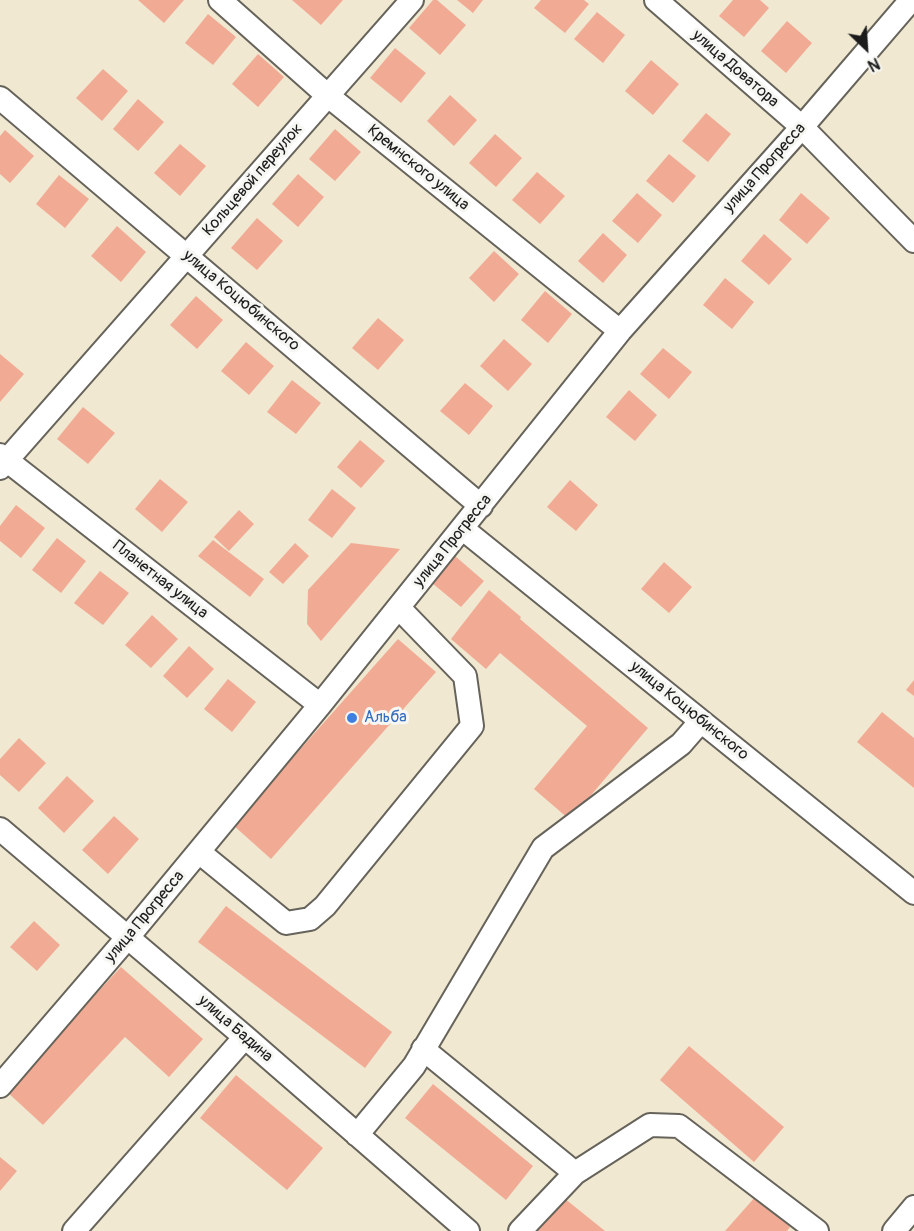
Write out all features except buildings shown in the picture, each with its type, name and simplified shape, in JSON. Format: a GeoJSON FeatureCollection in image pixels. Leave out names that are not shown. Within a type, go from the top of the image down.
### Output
{"type":"FeatureCollection","features":[{"type":"Feature","properties":{"kind":"street","name":"Кремнского улица"},"geometry":{"type":"LineString","coordinates":[[220,0],[327,95],[620,331]]}},
{"type":"Feature","properties":{"kind":"street","name":"Кольцевой переулок"},"geometry":{"type":"LineString","coordinates":[[2,461],[188,256],[412,0]]}},
{"type":"Feature","properties":{"kind":"street","name":"улица Доватора"},"geometry":{"type":"LineString","coordinates":[[656,0],[802,127],[914,242]]}},
{"type":"Feature","properties":{"kind":"street","name":"улица Прогресса"},"geometry":{"type":"LineString","coordinates":[[0,1086],[128,937],[321,705],[620,331],[802,127],[910,0]]}},
{"type":"Feature","properties":{"kind":"street","name":"улица Коцюбинского"},"geometry":{"type":"LineString","coordinates":[[0,98],[481,506]]}},
{"type":"Feature","properties":{"kind":"street","name":"Планетная улица"},"geometry":{"type":"LineString","coordinates":[[2,461],[321,705]]}},
{"type":"Feature","properties":{"kind":"street","name":"улица Коцюбинского"},"geometry":{"type":"LineString","coordinates":[[463,529],[914,893]]}},
{"type":"Feature","properties":{"kind":"street"},"geometry":{"type":"LineString","coordinates":[[198,852],[286,923],[309,920],[325,906],[472,726],[465,676],[399,609]]}},
{"type":"Feature","properties":{"kind":"street"},"geometry":{"type":"LineString","coordinates":[[357,1135],[414,1066],[543,848],[681,744],[701,721]]}},
{"type":"Feature","properties":{"kind":"street","name":"улица Бадина"},"geometry":{"type":"LineString","coordinates":[[0,829],[245,1037],[468,1231]]}},
{"type":"Feature","properties":{"kind":"street"},"geometry":{"type":"LineString","coordinates":[[74,1231],[245,1037]]}},
{"type":"Feature","properties":{"kind":"street"},"geometry":{"type":"LineString","coordinates":[[423,1050],[575,1173]]}},
{"type":"Feature","properties":{"kind":"street"},"geometry":{"type":"LineString","coordinates":[[520,1231],[575,1173],[650,1125],[679,1126],[816,1231]]}},
{"type":"Feature","properties":{"kind":"street"},"geometry":{"type":"LineString","coordinates":[[894,1231],[914,1207]]}},
{"type":"Feature","properties":{"kind":"place","name":"Альба"},"geometry":{"type":"Point","coordinates":[352,718]}}]}
